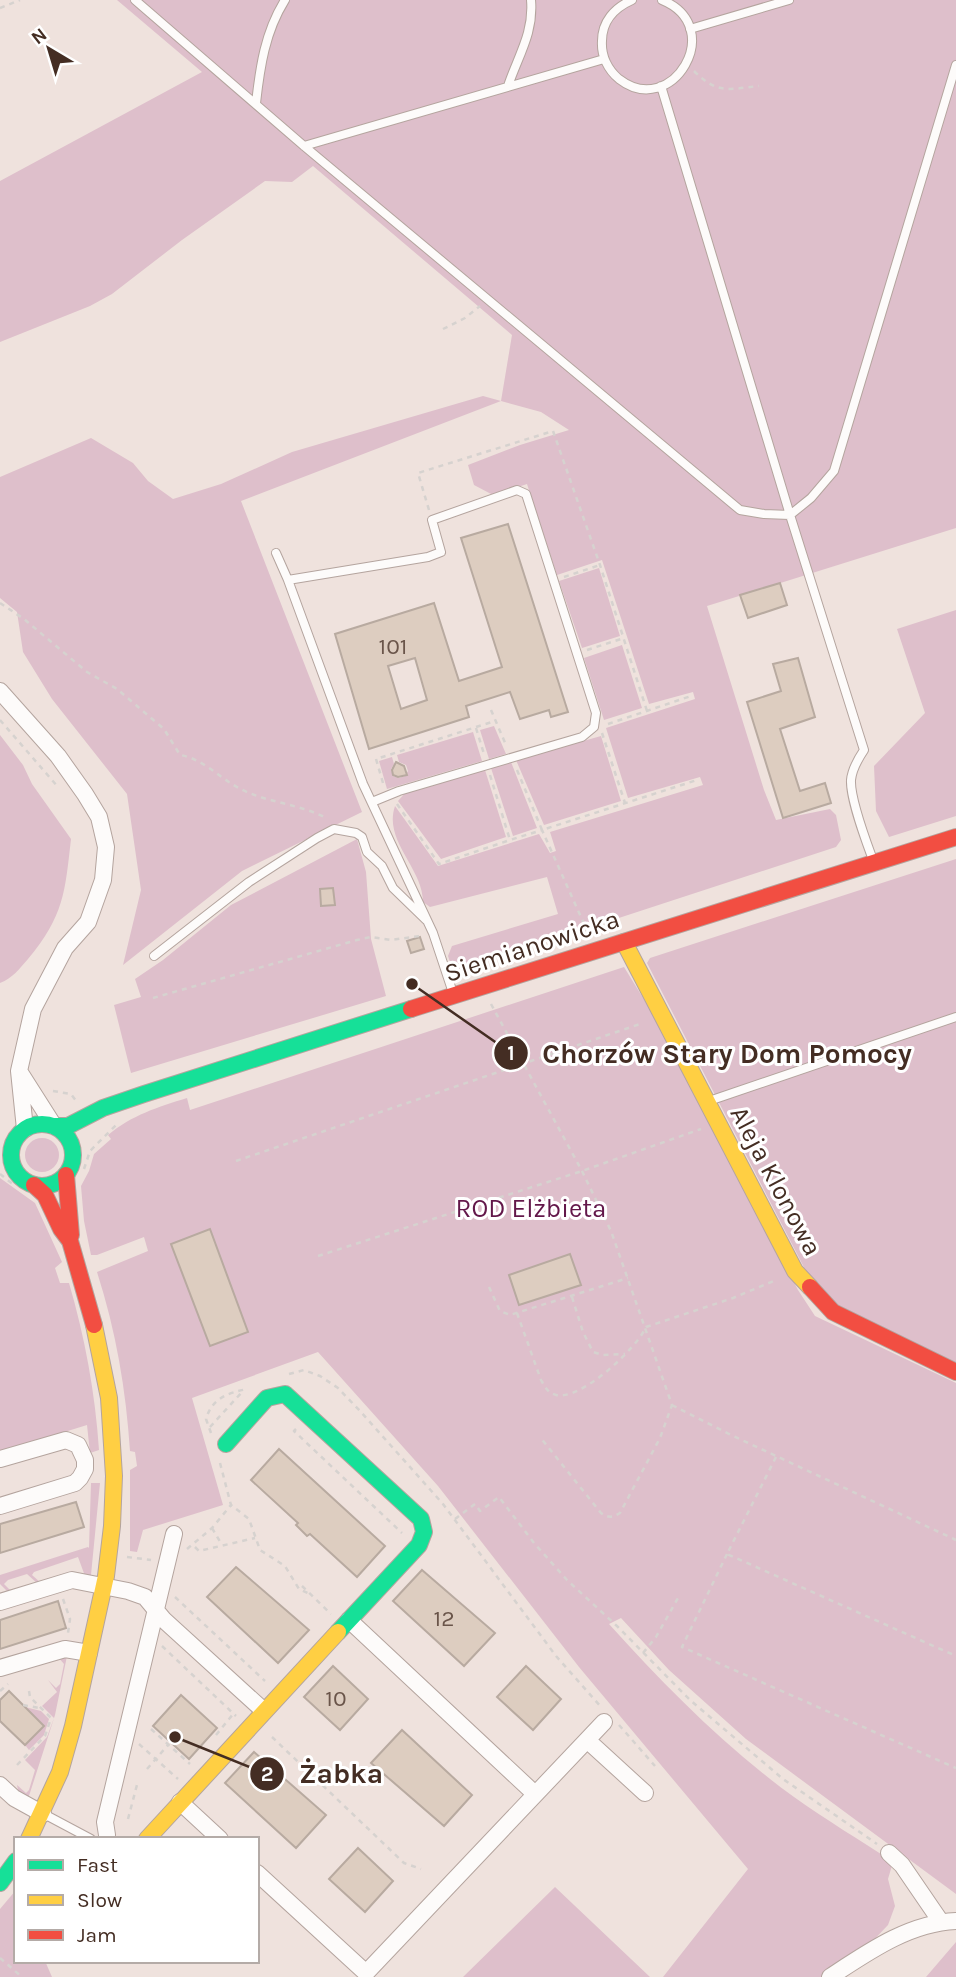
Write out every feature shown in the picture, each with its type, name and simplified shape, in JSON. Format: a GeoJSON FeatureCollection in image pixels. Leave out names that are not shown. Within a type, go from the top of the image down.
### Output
{"type":"FeatureCollection","features":[{"type":"Feature","properties":{"kind":"street"},"geometry":{"type":"LineString","coordinates":[[0,691],[58,756],[85,794],[99,817],[106,847],[103,880],[88,922],[65,948],[33,1009],[19,1071],[21,1133],[12,1147],[11,1158],[17,1174]]}},
{"type":"Feature","properties":{"kind":"street","name":"Siemianowicka"},"geometry":{"type":"LineString","coordinates":[[54,1126],[68,1126],[103,1108],[144,1094],[956,837]]}},
{"type":"Feature","properties":{"kind":"street","name":"Aleja Klonowa"},"geometry":{"type":"LineString","coordinates":[[624,942],[795,1271],[805,1285],[833,1312],[956,1372]]}},
{"type":"Feature","properties":{"kind":"street"},"geometry":{"type":"LineString","coordinates":[[19,1071],[54,1126],[66,1136],[73,1150],[72,1164],[64,1187],[71,1225],[70,1241]]}},
{"type":"Feature","properties":{"kind":"street","name":"Siemianowicka"},"geometry":{"type":"LineString","coordinates":[[73,1150],[124,1103]]}},
{"type":"Feature","properties":{"kind":"street"},"geometry":{"type":"LineString","coordinates":[[0,1146],[36,1124],[54,1126]]}},
{"type":"Feature","properties":{"kind":"street"},"geometry":{"type":"LineString","coordinates":[[0,1166],[7,1167],[45,1195],[61,1229],[70,1241],[102,1353],[110,1405],[113,1460],[111,1533],[104,1585],[61,1772],[30,1837]]}},
{"type":"Feature","properties":{"kind":"street"},"geometry":{"type":"LineString","coordinates":[[34,1185],[51,1185],[66,1175]]}},
{"type":"Feature","properties":{"kind":"street"},"geometry":{"type":"LineString","coordinates":[[150,1837],[343,1619],[419,1545],[425,1532],[422,1521],[285,1394],[267,1398],[219,1445]]}},
{"type":"Feature","properties":{"kind":"street"},"geometry":{"type":"LineString","coordinates":[[0,1459],[66,1440],[78,1445],[85,1460],[83,1473],[75,1483],[0,1506]]}},
{"type":"Feature","properties":{"kind":"street"},"geometry":{"type":"LineString","coordinates":[[85,1460],[113,1460]]}},
{"type":"Feature","properties":{"kind":"street"},"geometry":{"type":"LineString","coordinates":[[99,1837],[120,1763],[174,1534]]}},
{"type":"Feature","properties":{"kind":"street"},"geometry":{"type":"LineString","coordinates":[[0,1602],[72,1580],[104,1585],[145,1597],[155,1612],[264,1711]]}},
{"type":"Feature","properties":{"kind":"street"},"geometry":{"type":"LineString","coordinates":[[343,1619],[536,1794]]}},
{"type":"Feature","properties":{"kind":"street"},"geometry":{"type":"LineString","coordinates":[[5,1675],[65,1649],[89,1653]]}},
{"type":"Feature","properties":{"kind":"street"},"geometry":{"type":"LineString","coordinates":[[259,1875],[366,1973],[587,1740],[610,1720]]}},
{"type":"Feature","properties":{"kind":"street"},"geometry":{"type":"LineString","coordinates":[[587,1740],[645,1793]]}},
{"type":"Feature","properties":{"kind":"street"},"geometry":{"type":"LineString","coordinates":[[0,1785],[14,1798],[43,1814]]}},
{"type":"Feature","properties":{"kind":"street"},"geometry":{"type":"LineString","coordinates":[[180,1802],[218,1837]]}},
{"type":"Feature","properties":{"kind":"street"},"geometry":{"type":"LineString","coordinates":[[830,1977],[894,1938],[948,1921],[902,1865],[888,1853]]}},
{"type":"Feature","properties":{"kind":"street"},"geometry":{"type":"LineString","coordinates":[[0,1883],[14,1864]]}},
{"type":"Feature","properties":{"kind":"lane"},"geometry":{"type":"LineString","coordinates":[[135,0],[304,146],[740,510],[764,514],[790,515],[811,498],[834,471],[956,65]]}},
{"type":"Feature","properties":{"kind":"lane"},"geometry":{"type":"LineString","coordinates":[[256,103],[261,58],[278,11],[285,0]]}},
{"type":"Feature","properties":{"kind":"lane"},"geometry":{"type":"LineString","coordinates":[[508,86],[528,38],[531,0]]}},
{"type":"Feature","properties":{"kind":"lane"},"geometry":{"type":"LineString","coordinates":[[631,0],[613,12],[605,24],[602,37],[604,59],[612,72],[623,82],[638,87],[661,86],[679,75],[687,64],[692,43],[690,29],[679,10],[662,0]]}},
{"type":"Feature","properties":{"kind":"lane"},"geometry":{"type":"LineString","coordinates":[[690,29],[789,0]]}},
{"type":"Feature","properties":{"kind":"lane"},"geometry":{"type":"LineString","coordinates":[[304,146],[604,59]]}},
{"type":"Feature","properties":{"kind":"lane"},"geometry":{"type":"LineString","coordinates":[[661,86],[864,750],[855,764],[851,779],[874,863]]}},
{"type":"Feature","properties":{"kind":"lane"},"geometry":{"type":"LineString","coordinates":[[288,580],[428,557],[441,552],[432,520],[517,490],[526,494],[596,713],[594,727],[582,737],[399,791],[372,802]]}},
{"type":"Feature","properties":{"kind":"lane"},"geometry":{"type":"LineString","coordinates":[[276,553],[372,802],[428,922],[454,996]]}},
{"type":"Feature","properties":{"kind":"lane"},"geometry":{"type":"LineString","coordinates":[[154,956],[257,876],[334,829],[362,836],[367,852],[382,866],[393,888],[428,922]]}},
{"type":"Feature","properties":{"kind":"lane"},"geometry":{"type":"LineString","coordinates":[[707,1103],[956,1017]]}},
{"type":"Feature","properties":{"kind":"lane"},"geometry":{"type":"LineString","coordinates":[[43,1814],[99,1837]]}},
{"type":"Feature","properties":{"kind":"path"},"geometry":{"type":"LineString","coordinates":[[0,8],[20,0]]}},
{"type":"Feature","properties":{"kind":"path"},"geometry":{"type":"LineString","coordinates":[[687,64],[711,86],[736,89],[760,86]]}},
{"type":"Feature","properties":{"kind":"path"},"geometry":{"type":"LineString","coordinates":[[443,329],[465,318],[486,298]]}},
{"type":"Feature","properties":{"kind":"path"},"geometry":{"type":"LineString","coordinates":[[555,580],[600,565]]}},
{"type":"Feature","properties":{"kind":"path"},"geometry":{"type":"LineString","coordinates":[[0,603],[24,619],[87,672],[117,689],[164,729],[180,755],[195,760],[249,793],[285,805],[306,808],[342,830]]}},
{"type":"Feature","properties":{"kind":"path"},"geometry":{"type":"LineString","coordinates":[[578,653],[624,638]]}},
{"type":"Feature","properties":{"kind":"path"},"geometry":{"type":"LineString","coordinates":[[594,727],[691,696]]}},
{"type":"Feature","properties":{"kind":"path"},"geometry":{"type":"LineString","coordinates":[[491,710],[510,753]]}},
{"type":"Feature","properties":{"kind":"path"},"geometry":{"type":"LineString","coordinates":[[0,720],[64,794]]}},
{"type":"Feature","properties":{"kind":"path"},"geometry":{"type":"LineString","coordinates":[[385,789],[376,759],[495,721]]}},
{"type":"Feature","properties":{"kind":"path"},"geometry":{"type":"LineString","coordinates":[[594,727],[603,734],[625,803]]}},
{"type":"Feature","properties":{"kind":"path"},"geometry":{"type":"LineString","coordinates":[[476,728],[485,760]]}},
{"type":"Feature","properties":{"kind":"path"},"geometry":{"type":"LineString","coordinates":[[513,761],[591,938]]}},
{"type":"Feature","properties":{"kind":"path"},"geometry":{"type":"LineString","coordinates":[[488,768],[510,840]]}},
{"type":"Feature","properties":{"kind":"path"},"geometry":{"type":"LineString","coordinates":[[396,804],[439,864],[697,780]]}},
{"type":"Feature","properties":{"kind":"path"},"geometry":{"type":"LineString","coordinates":[[153,999],[357,940],[372,937],[391,940],[419,936]]}},
{"type":"Feature","properties":{"kind":"path"},"geometry":{"type":"LineString","coordinates":[[490,1001],[582,1171],[611,1231],[672,1405],[660,1438],[620,1513],[614,1517],[601,1513],[540,1437]]}},
{"type":"Feature","properties":{"kind":"path"},"geometry":{"type":"LineString","coordinates":[[236,1161],[663,1017]]}},
{"type":"Feature","properties":{"kind":"path"},"geometry":{"type":"LineString","coordinates":[[42,1094],[55,1091],[71,1094]]}},
{"type":"Feature","properties":{"kind":"path"},"geometry":{"type":"LineString","coordinates":[[318,1256],[582,1171],[717,1123]]}},
{"type":"Feature","properties":{"kind":"path"},"geometry":{"type":"LineString","coordinates":[[517,1313],[546,1389],[554,1395],[563,1395],[593,1383],[642,1337],[646,1327],[733,1298],[795,1271]]}},
{"type":"Feature","properties":{"kind":"path"},"geometry":{"type":"LineString","coordinates":[[489,1287],[500,1311],[510,1315],[628,1278]]}},
{"type":"Feature","properties":{"kind":"path"},"geometry":{"type":"LineString","coordinates":[[572,1296],[583,1332],[593,1352],[603,1355],[625,1354]]}},
{"type":"Feature","properties":{"kind":"path"},"geometry":{"type":"LineString","coordinates":[[285,1375],[304,1370],[320,1376],[338,1388],[455,1519],[556,1656],[610,1720],[655,1766]]}},
{"type":"Feature","properties":{"kind":"path"},"geometry":{"type":"LineString","coordinates":[[210,1427],[243,1391],[253,1387]]}},
{"type":"Feature","properties":{"kind":"path"},"geometry":{"type":"LineString","coordinates":[[243,1391],[237,1390],[218,1398],[207,1414],[206,1423],[219,1445],[231,1505],[249,1519],[260,1550],[285,1566],[299,1589],[310,1594]]}},
{"type":"Feature","properties":{"kind":"path"},"geometry":{"type":"LineString","coordinates":[[672,1405],[776,1457],[956,1540]]}},
{"type":"Feature","properties":{"kind":"path"},"geometry":{"type":"LineString","coordinates":[[302,1421],[294,1431],[409,1539]]}},
{"type":"Feature","properties":{"kind":"path"},"geometry":{"type":"LineString","coordinates":[[776,1457],[682,1647],[956,1768]]}},
{"type":"Feature","properties":{"kind":"path"},"geometry":{"type":"LineString","coordinates":[[455,1519],[475,1504],[480,1511],[499,1497],[566,1580],[690,1700],[783,1779],[888,1853]]}},
{"type":"Feature","properties":{"kind":"path"},"geometry":{"type":"LineString","coordinates":[[182,1552],[194,1546],[231,1505]]}},
{"type":"Feature","properties":{"kind":"path"},"geometry":{"type":"LineString","coordinates":[[212,1528],[222,1545]]}},
{"type":"Feature","properties":{"kind":"path"},"geometry":{"type":"LineString","coordinates":[[194,1546],[199,1551],[255,1538]]}},
{"type":"Feature","properties":{"kind":"path"},"geometry":{"type":"LineString","coordinates":[[727,1554],[956,1656]]}},
{"type":"Feature","properties":{"kind":"path"},"geometry":{"type":"LineString","coordinates":[[127,1558],[157,1560]]}},
{"type":"Feature","properties":{"kind":"path"},"geometry":{"type":"LineString","coordinates":[[302,1587],[343,1619]]}},
{"type":"Feature","properties":{"kind":"path"},"geometry":{"type":"LineString","coordinates":[[61,1592],[70,1619],[67,1640]]}},
{"type":"Feature","properties":{"kind":"path"},"geometry":{"type":"LineString","coordinates":[[171,1594],[273,1688]]}},
{"type":"Feature","properties":{"kind":"path"},"geometry":{"type":"LineString","coordinates":[[643,1653],[656,1637],[678,1598]]}},
{"type":"Feature","properties":{"kind":"path"},"geometry":{"type":"LineString","coordinates":[[150,1633],[241,1721]]}},
{"type":"Feature","properties":{"kind":"path"},"geometry":{"type":"LineString","coordinates":[[0,1691],[5,1675]]}},
{"type":"Feature","properties":{"kind":"path"},"geometry":{"type":"LineString","coordinates":[[17,1765],[46,1736],[51,1718],[30,1698],[29,1691]]}},
{"type":"Feature","properties":{"kind":"path"},"geometry":{"type":"LineString","coordinates":[[30,1698],[23,1704],[42,1709]]}},
{"type":"Feature","properties":{"kind":"path"},"geometry":{"type":"LineString","coordinates":[[217,1731],[233,1713]]}},
{"type":"Feature","properties":{"kind":"path"},"geometry":{"type":"LineString","coordinates":[[151,1729],[187,1761]]}},
{"type":"Feature","properties":{"kind":"path"},"geometry":{"type":"LineString","coordinates":[[272,1737],[404,1863],[421,1869]]}},
{"type":"Feature","properties":{"kind":"path"},"geometry":{"type":"LineString","coordinates":[[130,1744],[140,1744],[183,1784]]}},
{"type":"Feature","properties":{"kind":"path"},"geometry":{"type":"LineString","coordinates":[[147,1769],[169,1745]]}},
{"type":"Feature","properties":{"kind":"path"},"geometry":{"type":"LineString","coordinates":[[128,1819],[138,1781]]}},
{"type":"Feature","properties":{"kind":"path"},"geometry":{"type":"LineString","coordinates":[[0,1958],[22,1977]]}},
{"type":"Feature","properties":{"kind":"green space"},"geometry":{"type":"Polygon","coordinates":[[[117,0],[956,0],[956,528],[707,606],[764,790],[776,820],[830,809],[836,815],[841,840],[836,847],[463,969],[452,968],[448,956],[452,946],[558,914],[547,877],[430,907],[423,902],[417,878],[394,831],[395,806],[438,866],[539,834],[550,853],[556,851],[550,832],[703,785],[700,777],[628,798],[606,728],[695,699],[693,692],[649,704],[602,560],[557,575],[527,484],[493,495],[474,485],[468,465],[569,430],[541,412],[501,401],[512,335],[313,166],[292,182],[265,181],[112,294],[90,306],[0,342],[0,181],[202,72],[117,0]]]}},
{"type":"Feature","properties":{"kind":"green space"},"geometry":{"type":"Polygon","coordinates":[[[483,396],[501,401],[241,501],[362,812],[242,871],[123,965],[141,890],[127,794],[52,699],[23,652],[17,612],[0,598],[0,477],[91,438],[133,463],[148,481],[173,499],[221,484],[292,452],[483,396]]]}},
{"type":"Feature","properties":{"kind":"green space"},"geometry":{"type":"Polygon","coordinates":[[[599,568],[620,636],[582,648],[559,581],[599,568]]]}},
{"type":"Feature","properties":{"kind":"green space"},"geometry":{"type":"Polygon","coordinates":[[[956,610],[956,816],[889,837],[876,811],[874,766],[925,713],[897,629],[956,610]]]}},
{"type":"Feature","properties":{"kind":"green space"},"geometry":{"type":"Polygon","coordinates":[[[622,645],[642,708],[604,720],[584,658],[622,645]]]}},
{"type":"Feature","properties":{"kind":"green space"},"geometry":{"type":"Polygon","coordinates":[[[494,726],[506,754],[489,759],[480,730],[494,726]]]}},
{"type":"Feature","properties":{"kind":"green space"},"geometry":{"type":"Polygon","coordinates":[[[473,732],[482,761],[387,789],[379,761],[392,757],[393,776],[399,778],[405,776],[408,771],[406,765],[399,762],[397,755],[473,732]]]}},
{"type":"Feature","properties":{"kind":"green space"},"geometry":{"type":"Polygon","coordinates":[[[0,735],[71,839],[67,874],[56,916],[28,959],[12,976],[0,983],[0,735]]]}},
{"type":"Feature","properties":{"kind":"green space"},"geometry":{"type":"Polygon","coordinates":[[[601,736],[621,801],[544,825],[516,760],[601,736]]]}},
{"type":"Feature","properties":{"kind":"green space"},"geometry":{"type":"Polygon","coordinates":[[[511,762],[537,828],[513,836],[491,768],[511,762]]]}},
{"type":"Feature","properties":{"kind":"green space"},"geometry":{"type":"Polygon","coordinates":[[[485,770],[506,837],[441,859],[398,801],[406,792],[485,770]]]}},
{"type":"Feature","properties":{"kind":"green space"},"geometry":{"type":"Polygon","coordinates":[[[357,839],[366,872],[371,939],[386,996],[131,1073],[114,1005],[141,997],[135,979],[231,905],[357,839]]]}},
{"type":"Feature","properties":{"kind":"green space"},"geometry":{"type":"Polygon","coordinates":[[[956,859],[956,1364],[836,1307],[810,1279],[647,963],[650,958],[956,859]]]}},
{"type":"Feature","properties":{"kind":"green space","name":"ROD Elżbieta"},"geometry":{"type":"Polygon","coordinates":[[[624,967],[656,1019],[798,1290],[815,1316],[956,1383],[956,1894],[746,1739],[669,1670],[621,1618],[609,1624],[674,1693],[744,1758],[806,1805],[893,1862],[888,1879],[895,1906],[888,1925],[866,1948],[823,1977],[663,1977],[748,1869],[579,1667],[438,1486],[318,1352],[192,1398],[223,1505],[143,1530],[137,1552],[130,1551],[130,1470],[137,1466],[135,1452],[130,1451],[115,1338],[97,1272],[148,1251],[144,1237],[91,1255],[81,1186],[94,1154],[111,1139],[108,1135],[136,1117],[176,1101],[187,1098],[190,1110],[624,967]]]}},
{"type":"Feature","properties":{"kind":"green space"},"geometry":{"type":"Polygon","coordinates":[[[42,1138],[54,1143],[59,1155],[54,1167],[42,1172],[30,1167],[25,1155],[30,1143],[42,1138]]]}},
{"type":"Feature","properties":{"kind":"green space"},"geometry":{"type":"Polygon","coordinates":[[[0,1178],[35,1203],[62,1262],[55,1268],[60,1283],[69,1283],[80,1324],[92,1386],[99,1450],[90,1453],[87,1425],[0,1452],[0,1178]]]}},
{"type":"Feature","properties":{"kind":"green space"},"geometry":{"type":"Polygon","coordinates":[[[91,1483],[100,1483],[91,1575],[85,1576],[78,1557],[34,1572],[32,1575],[41,1583],[38,1584],[27,1574],[8,1580],[4,1584],[12,1592],[9,1593],[0,1584],[0,1575],[89,1548],[91,1483]]]}},
{"type":"Feature","properties":{"kind":"green space"},"geometry":{"type":"Polygon","coordinates":[[[57,1656],[67,1656],[55,1715],[28,1799],[19,1795],[17,1785],[26,1793],[29,1790],[35,1770],[25,1760],[47,1737],[54,1718],[42,1706],[57,1692],[48,1680],[56,1688],[60,1684],[64,1664],[57,1656]]]}},
{"type":"Feature","properties":{"kind":"green space"},"geometry":{"type":"Polygon","coordinates":[[[25,1707],[41,1711],[49,1719],[44,1735],[29,1750],[25,1745],[43,1727],[25,1707]]]}},
{"type":"Feature","properties":{"kind":"green space"},"geometry":{"type":"Polygon","coordinates":[[[555,1887],[650,1977],[463,1977],[555,1887]]]}},
{"type":"Feature","properties":{"kind":"green space"},"geometry":{"type":"Polygon","coordinates":[[[14,1892],[14,1963],[46,1963],[52,1977],[0,1977],[0,1909],[14,1892]]]}},
{"type":"Feature","properties":{"kind":"green space"},"geometry":{"type":"Polygon","coordinates":[[[956,1942],[956,1977],[926,1977],[956,1942]]]}},
{"type":"Feature","properties":{"kind":"building"},"geometry":{"type":"Polygon","coordinates":[[[508,524],[568,712],[551,717],[549,710],[520,719],[510,692],[466,706],[469,717],[369,749],[335,634],[434,603],[459,681],[502,667],[461,538],[508,524]],[[415,658],[388,666],[401,709],[427,700],[415,658]]]}},
{"type":"Feature","properties":{"kind":"building"},"geometry":{"type":"Polygon","coordinates":[[[780,583],[787,605],[748,618],[740,595],[780,583]]]}},
{"type":"Feature","properties":{"kind":"building"},"geometry":{"type":"Polygon","coordinates":[[[798,658],[815,717],[780,729],[800,791],[825,783],[831,803],[783,818],[747,702],[781,691],[773,664],[798,658]]]}},
{"type":"Feature","properties":{"kind":"building"},"geometry":{"type":"Polygon","coordinates":[[[396,762],[404,766],[407,775],[393,775],[396,762]]]}},
{"type":"Feature","properties":{"kind":"building"},"geometry":{"type":"Polygon","coordinates":[[[333,888],[335,905],[321,906],[320,889],[333,888]]]}},
{"type":"Feature","properties":{"kind":"building"},"geometry":{"type":"Polygon","coordinates":[[[420,937],[424,949],[411,953],[407,941],[420,937]]]}},
{"type":"Feature","properties":{"kind":"building"},"geometry":{"type":"Polygon","coordinates":[[[210,1229],[248,1332],[210,1346],[171,1244],[210,1229]]]}},
{"type":"Feature","properties":{"kind":"building"},"geometry":{"type":"Polygon","coordinates":[[[570,1254],[581,1285],[519,1305],[509,1275],[570,1254]]]}},
{"type":"Feature","properties":{"kind":"building"},"geometry":{"type":"Polygon","coordinates":[[[279,1449],[385,1546],[357,1577],[310,1534],[307,1536],[296,1525],[298,1523],[251,1480],[279,1449]]]}},
{"type":"Feature","properties":{"kind":"building"},"geometry":{"type":"Polygon","coordinates":[[[76,1502],[84,1527],[0,1553],[0,1524],[76,1502]]]}},
{"type":"Feature","properties":{"kind":"building"},"geometry":{"type":"Polygon","coordinates":[[[236,1567],[309,1630],[278,1663],[207,1597],[236,1567]]]}},
{"type":"Feature","properties":{"kind":"building"},"geometry":{"type":"Polygon","coordinates":[[[422,1570],[495,1633],[464,1666],[393,1601],[422,1570]]]}},
{"type":"Feature","properties":{"kind":"building"},"geometry":{"type":"Polygon","coordinates":[[[58,1601],[66,1628],[0,1649],[0,1620],[58,1601]]]}},
{"type":"Feature","properties":{"kind":"building"},"geometry":{"type":"Polygon","coordinates":[[[333,1666],[368,1699],[340,1730],[304,1697],[333,1666]]]}},
{"type":"Feature","properties":{"kind":"building"},"geometry":{"type":"Polygon","coordinates":[[[526,1666],[561,1699],[533,1730],[497,1697],[526,1666]]]}},
{"type":"Feature","properties":{"kind":"building"},"geometry":{"type":"Polygon","coordinates":[[[9,1691],[44,1726],[25,1745],[0,1721],[0,1700],[9,1691]]]}},
{"type":"Feature","properties":{"kind":"building"},"geometry":{"type":"Polygon","coordinates":[[[181,1695],[217,1728],[189,1759],[153,1726],[181,1695]]]}},
{"type":"Feature","properties":{"kind":"building"},"geometry":{"type":"Polygon","coordinates":[[[402,1730],[472,1795],[444,1826],[371,1763],[402,1730]]]}},
{"type":"Feature","properties":{"kind":"building"},"geometry":{"type":"Polygon","coordinates":[[[254,1752],[326,1815],[296,1848],[225,1783],[254,1752]]]}},
{"type":"Feature","properties":{"kind":"building"},"geometry":{"type":"Polygon","coordinates":[[[358,1848],[393,1881],[365,1912],[329,1879],[358,1848]]]}},
{"type":"Feature","properties":{"kind":"traffic: fast"},"geometry":{"type":"LineString","coordinates":[[54,1126],[68,1126],[103,1108],[144,1094],[411,1009]]}},
{"type":"Feature","properties":{"kind":"traffic: fast"},"geometry":{"type":"LineString","coordinates":[[42,1124],[54,1126],[64,1133],[71,1143],[73,1155],[71,1167],[64,1177],[54,1184],[42,1186],[30,1184],[20,1177],[13,1167],[11,1155],[13,1143],[20,1133],[30,1126],[42,1124]]}},
{"type":"Feature","properties":{"kind":"traffic: fast"},"geometry":{"type":"LineString","coordinates":[[226,1444],[267,1398],[285,1394],[421,1519],[424,1532],[419,1545],[338,1632]]}},
{"type":"Feature","properties":{"kind":"traffic: fast"},"geometry":{"type":"LineString","coordinates":[[0,1883],[14,1864]]}},
{"type":"Feature","properties":{"kind":"traffic: slow"},"geometry":{"type":"LineString","coordinates":[[624,942],[795,1271],[810,1287]]}},
{"type":"Feature","properties":{"kind":"traffic: slow"},"geometry":{"type":"LineString","coordinates":[[30,1837],[60,1772],[73,1726],[106,1576],[114,1476],[109,1398],[94,1325]]}},
{"type":"Feature","properties":{"kind":"traffic: slow"},"geometry":{"type":"LineString","coordinates":[[149,1837],[338,1632]]}},
{"type":"Feature","properties":{"kind":"traffic: jam"},"geometry":{"type":"LineString","coordinates":[[411,1009],[956,837]]}},
{"type":"Feature","properties":{"kind":"traffic: jam"},"geometry":{"type":"LineString","coordinates":[[66,1175],[71,1235]]}},
{"type":"Feature","properties":{"kind":"traffic: jam"},"geometry":{"type":"LineString","coordinates":[[34,1185],[45,1195],[61,1229],[70,1241],[94,1325]]}},
{"type":"Feature","properties":{"kind":"traffic: jam"},"geometry":{"type":"LineString","coordinates":[[810,1287],[833,1312],[956,1372]]}},
{"type":"Feature","properties":{"kind":"place","name":"Chorzów Stary Dom Pomocy"},"geometry":{"type":"Point","coordinates":[412,984]}},
{"type":"Feature","properties":{"kind":"place","name":"Żabka"},"geometry":{"type":"Point","coordinates":[175,1737]}}]}
